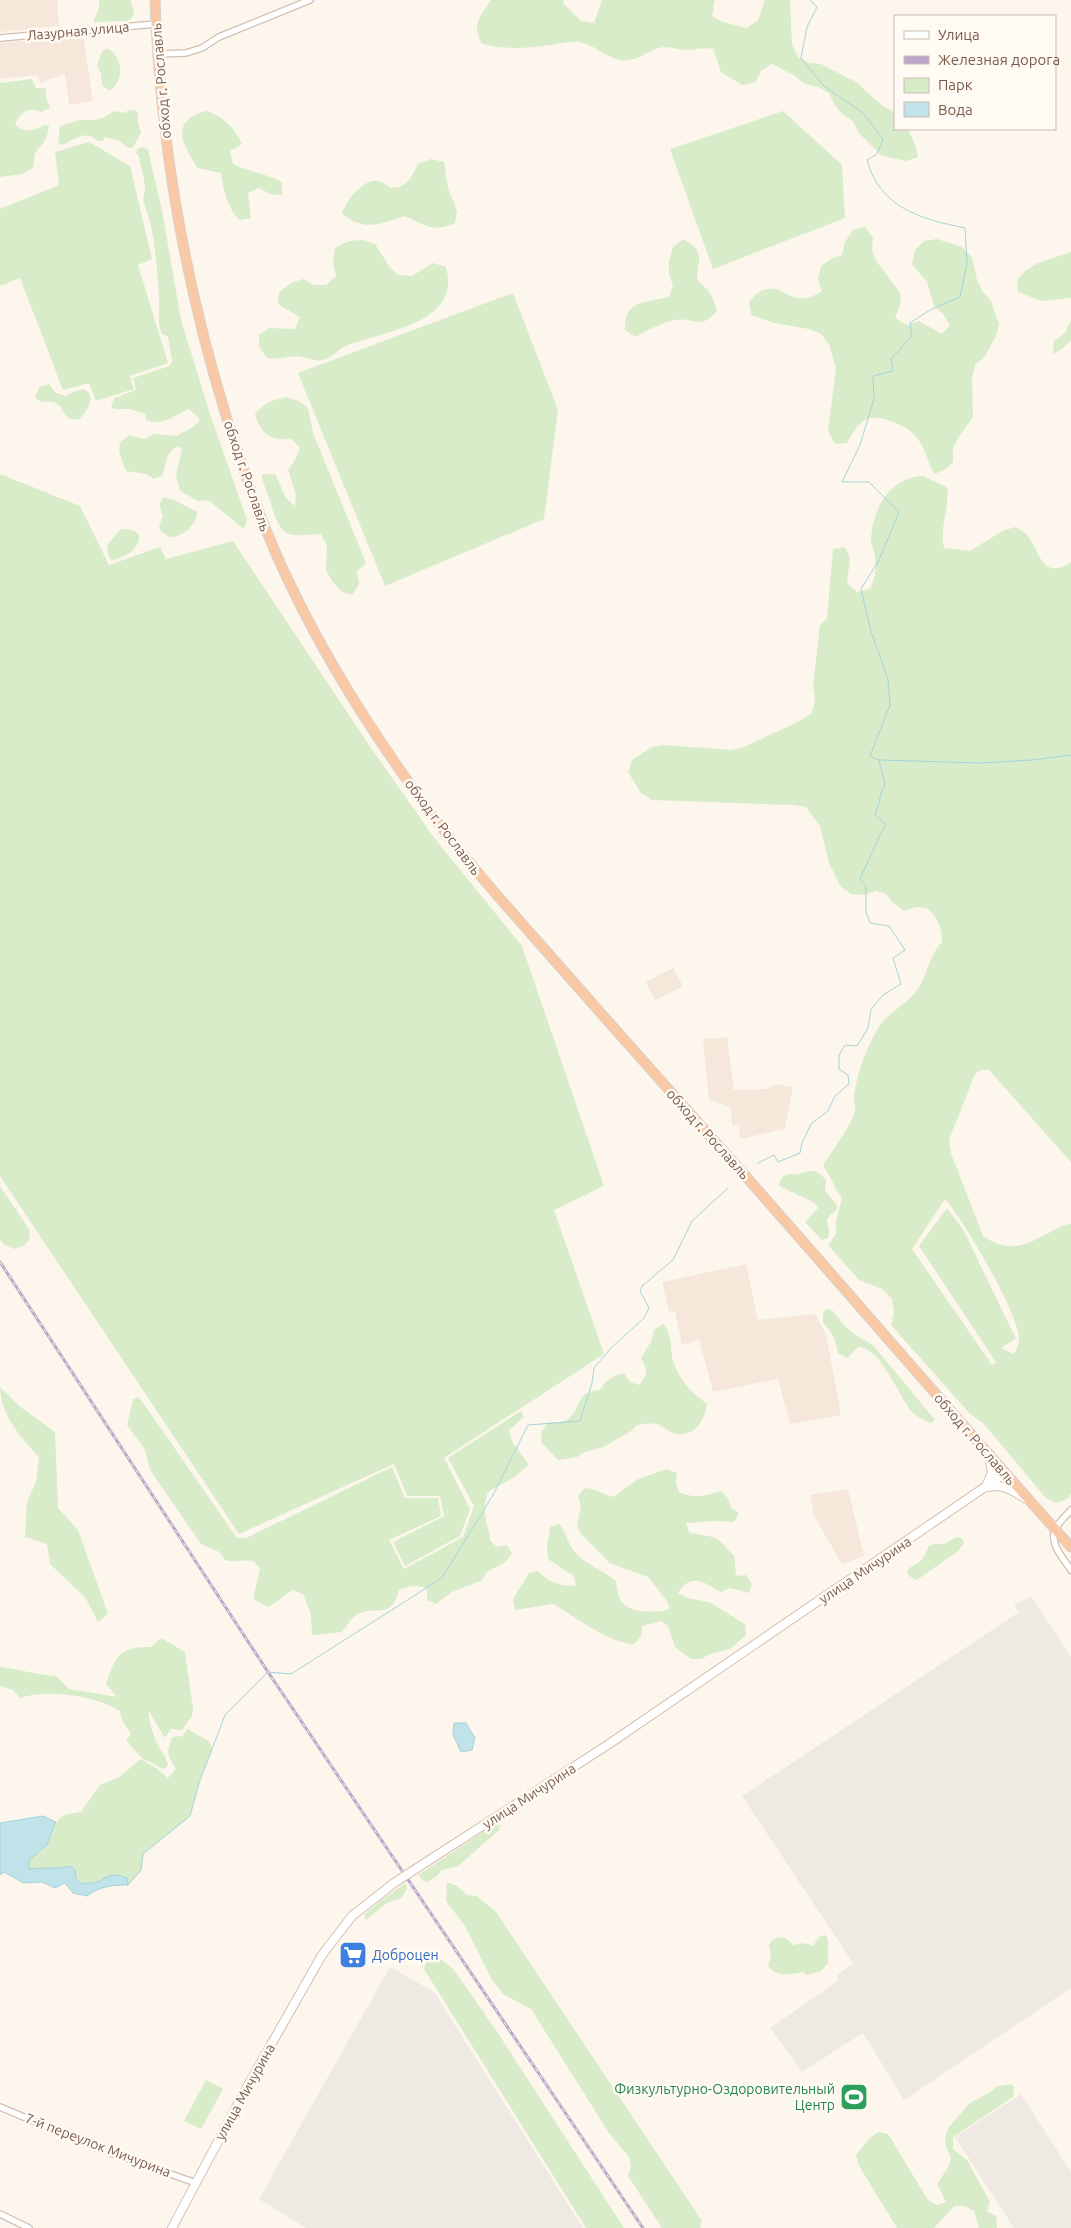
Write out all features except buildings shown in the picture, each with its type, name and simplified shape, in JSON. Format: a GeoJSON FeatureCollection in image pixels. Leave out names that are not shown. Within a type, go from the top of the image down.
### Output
{"type":"FeatureCollection","features":[{"type":"Feature","properties":{"kind":"highway","name":"обход г. Рославль"},"geometry":{"type":"LineString","coordinates":[[155,0],[157,54],[165,138],[195,304],[216,382],[249,485],[274,551],[332,663],[402,773],[438,823],[489,887],[831,1272],[1004,1474],[1071,1547]]}},
{"type":"Feature","properties":{"kind":"main road"},"geometry":{"type":"LineString","coordinates":[[984,1488],[992,1473],[990,1456]]}},
{"type":"Feature","properties":{"kind":"main road","name":"улица Мичурина"},"geometry":{"type":"LineString","coordinates":[[172,2228],[290,2009],[322,1955],[352,1916],[394,1883],[571,1770],[1004,1474]]}},
{"type":"Feature","properties":{"kind":"main road"},"geometry":{"type":"LineString","coordinates":[[984,1488],[1000,1485],[1028,1500]]}},
{"type":"Feature","properties":{"kind":"street"},"geometry":{"type":"LineString","coordinates":[[157,54],[186,52],[202,48],[219,37],[310,0]]}},
{"type":"Feature","properties":{"kind":"street","name":"Лазурная улица"},"geometry":{"type":"LineString","coordinates":[[0,38],[156,24]]}},
{"type":"Feature","properties":{"kind":"street"},"geometry":{"type":"LineString","coordinates":[[1071,1510],[1055,1529],[1056,1546],[1071,1570]]}},
{"type":"Feature","properties":{"kind":"street","name":"7-й переулок Мичурина"},"geometry":{"type":"LineString","coordinates":[[0,2107],[102,2150],[196,2183]]}},
{"type":"Feature","properties":{"kind":"street"},"geometry":{"type":"LineString","coordinates":[[0,2214],[29,2228]]}},
{"type":"Feature","properties":{"kind":"shaded area"},"geometry":{"type":"Polygon","coordinates":[[[0,0],[57,0],[59,26],[0,32],[0,0]]]}},
{"type":"Feature","properties":{"kind":"shaded area"},"geometry":{"type":"Polygon","coordinates":[[[83,35],[93,101],[69,105],[65,74],[40,83],[38,75],[0,79],[0,43],[83,35]]]}},
{"type":"Feature","properties":{"kind":"shaded area"},"geometry":{"type":"Polygon","coordinates":[[[673,968],[683,986],[655,1000],[646,982],[673,968]]]}},
{"type":"Feature","properties":{"kind":"shaded area"},"geometry":{"type":"Polygon","coordinates":[[[727,1037],[734,1090],[766,1089],[778,1084],[793,1087],[785,1129],[740,1139],[739,1125],[732,1125],[731,1108],[709,1099],[703,1039],[727,1037]]]}},
{"type":"Feature","properties":{"kind":"shaded area"},"geometry":{"type":"Polygon","coordinates":[[[746,1264],[758,1320],[815,1314],[826,1334],[841,1415],[790,1424],[778,1379],[713,1392],[699,1340],[682,1345],[675,1311],[669,1312],[662,1282],[746,1264]]]}},
{"type":"Feature","properties":{"kind":"shaded area"},"geometry":{"type":"Polygon","coordinates":[[[848,1489],[864,1556],[842,1564],[814,1516],[810,1495],[848,1489]]]}},
{"type":"Feature","properties":{"kind":"shaded area"},"geometry":{"type":"Polygon","coordinates":[[[1031,1596],[1071,1657],[1071,1988],[904,2100],[863,2033],[802,2072],[770,2028],[838,1981],[837,1975],[853,1963],[742,1796],[1019,1612],[1014,1605],[1031,1596]]]}},
{"type":"Feature","properties":{"kind":"shaded area"},"geometry":{"type":"Polygon","coordinates":[[[390,1967],[434,1992],[583,2228],[306,2228],[259,2199],[390,1967]]]}},
{"type":"Feature","properties":{"kind":"shaded area"},"geometry":{"type":"Polygon","coordinates":[[[1021,2094],[1071,2172],[1071,2228],[1014,2228],[955,2137],[1021,2094]]]}},
{"type":"Feature","properties":{"kind":"green space"},"geometry":{"type":"Polygon","coordinates":[[[99,0],[130,0],[134,15],[127,21],[93,22],[99,8],[99,0]]]}},
{"type":"Feature","properties":{"kind":"green space"},"geometry":{"type":"Polygon","coordinates":[[[491,0],[563,0],[564,4],[581,21],[594,23],[602,0],[715,0],[712,16],[723,22],[747,28],[758,20],[765,0],[790,0],[792,44],[798,57],[809,63],[821,64],[856,82],[884,107],[894,112],[894,130],[908,130],[918,157],[906,161],[882,156],[858,132],[853,121],[842,114],[834,104],[829,93],[818,87],[805,84],[795,76],[772,64],[761,71],[755,83],[742,85],[721,72],[713,49],[686,50],[662,47],[636,58],[621,60],[608,56],[585,43],[578,42],[534,47],[499,47],[482,44],[477,31],[480,16],[491,0]]]}},
{"type":"Feature","properties":{"kind":"green space"},"geometry":{"type":"Polygon","coordinates":[[[108,49],[115,54],[120,68],[118,81],[110,91],[102,85],[101,74],[97,65],[103,50],[108,49]]]}},
{"type":"Feature","properties":{"kind":"green space"},"geometry":{"type":"Polygon","coordinates":[[[32,79],[36,88],[46,88],[46,98],[50,108],[41,112],[29,110],[19,117],[15,124],[25,130],[37,129],[44,125],[49,126],[47,134],[35,153],[33,168],[23,174],[0,177],[0,83],[32,79]]]}},
{"type":"Feature","properties":{"kind":"green space"},"geometry":{"type":"Polygon","coordinates":[[[134,110],[138,113],[141,133],[133,147],[128,148],[120,141],[105,137],[103,141],[84,136],[62,145],[58,142],[60,126],[80,120],[96,120],[114,111],[124,113],[134,110]]]}},
{"type":"Feature","properties":{"kind":"green space"},"geometry":{"type":"Polygon","coordinates":[[[207,111],[218,116],[228,124],[242,144],[230,151],[233,164],[282,182],[282,195],[270,194],[259,188],[248,193],[251,218],[239,220],[228,203],[221,173],[198,168],[187,151],[182,134],[183,127],[187,120],[207,111]]]}},
{"type":"Feature","properties":{"kind":"green space"},"geometry":{"type":"Polygon","coordinates":[[[783,111],[842,165],[845,218],[713,269],[670,149],[783,111]]]}},
{"type":"Feature","properties":{"kind":"green space"},"geometry":{"type":"Polygon","coordinates":[[[89,142],[130,166],[152,259],[138,265],[168,363],[130,376],[134,389],[96,401],[89,383],[63,390],[20,278],[0,286],[0,209],[59,185],[55,152],[89,142]]]}},
{"type":"Feature","properties":{"kind":"green space"},"geometry":{"type":"Polygon","coordinates":[[[143,147],[148,150],[162,210],[181,320],[209,411],[247,520],[244,529],[207,500],[198,501],[180,491],[176,475],[182,449],[178,446],[169,454],[163,475],[154,479],[146,474],[126,471],[119,452],[120,442],[129,435],[144,439],[154,434],[176,436],[199,422],[200,419],[189,409],[163,421],[152,422],[146,420],[145,414],[130,409],[115,409],[111,407],[114,398],[136,390],[133,378],[169,366],[172,361],[168,336],[163,335],[160,327],[155,249],[151,225],[143,201],[145,188],[142,171],[138,154],[135,153],[143,147]]]}},
{"type":"Feature","properties":{"kind":"green space"},"geometry":{"type":"Polygon","coordinates":[[[431,159],[444,162],[448,188],[457,211],[455,223],[435,228],[405,216],[373,225],[365,225],[350,219],[342,213],[356,191],[367,183],[379,181],[390,187],[400,187],[408,181],[418,164],[431,159]]]}},
{"type":"Feature","properties":{"kind":"green space"},"geometry":{"type":"Polygon","coordinates":[[[865,227],[873,238],[872,251],[877,262],[901,294],[900,306],[895,318],[907,325],[919,321],[942,334],[950,325],[943,314],[934,306],[927,282],[912,264],[915,250],[924,241],[937,239],[962,247],[972,257],[977,280],[983,292],[991,301],[999,324],[996,336],[984,358],[975,365],[972,379],[973,417],[958,438],[953,449],[953,462],[946,469],[935,474],[916,436],[911,431],[887,420],[872,418],[866,420],[856,428],[847,443],[835,444],[828,431],[836,368],[829,344],[821,334],[809,329],[774,323],[751,315],[749,302],[758,293],[766,289],[774,289],[802,298],[811,297],[822,291],[818,279],[821,266],[831,259],[842,255],[845,242],[853,230],[865,227]]]}},
{"type":"Feature","properties":{"kind":"green space"},"geometry":{"type":"Polygon","coordinates":[[[683,239],[690,243],[698,252],[697,280],[710,293],[717,310],[707,320],[702,322],[670,321],[635,337],[625,330],[628,313],[638,304],[669,297],[673,286],[669,274],[669,261],[673,247],[683,239]]]}},
{"type":"Feature","properties":{"kind":"green space"},"geometry":{"type":"Polygon","coordinates":[[[363,240],[375,244],[389,266],[398,275],[412,276],[433,263],[446,267],[448,286],[442,301],[431,313],[416,322],[346,346],[323,360],[304,357],[267,358],[259,347],[259,335],[269,328],[295,329],[300,317],[278,304],[279,292],[291,283],[303,279],[314,285],[326,285],[336,276],[333,263],[335,248],[349,241],[363,240]]]}},
{"type":"Feature","properties":{"kind":"green space"},"geometry":{"type":"Polygon","coordinates":[[[1071,252],[1071,298],[1041,301],[1018,292],[1017,280],[1026,270],[1038,263],[1071,252]]]}},
{"type":"Feature","properties":{"kind":"green space"},"geometry":{"type":"Polygon","coordinates":[[[513,293],[558,410],[544,519],[385,586],[298,373],[513,293]]]}},
{"type":"Feature","properties":{"kind":"green space"},"geometry":{"type":"Polygon","coordinates":[[[1071,320],[1071,340],[1053,354],[1054,341],[1065,333],[1071,320]]]}},
{"type":"Feature","properties":{"kind":"green space"},"geometry":{"type":"Polygon","coordinates":[[[49,384],[55,392],[65,396],[83,389],[88,392],[91,399],[90,403],[79,420],[68,418],[56,403],[41,401],[35,398],[39,387],[49,384]]]}},
{"type":"Feature","properties":{"kind":"green space"},"geometry":{"type":"Polygon","coordinates":[[[286,397],[299,401],[308,408],[313,433],[366,563],[357,571],[359,584],[352,595],[341,591],[332,581],[326,570],[327,546],[321,534],[293,535],[283,530],[275,516],[264,486],[262,474],[275,474],[286,498],[295,506],[296,494],[288,470],[300,448],[292,439],[273,438],[264,432],[255,414],[269,402],[286,397]]]}},
{"type":"Feature","properties":{"kind":"green space"},"geometry":{"type":"Polygon","coordinates":[[[0,474],[80,506],[109,565],[160,547],[166,559],[233,541],[371,748],[435,839],[522,946],[604,1186],[554,1210],[604,1354],[444,1458],[470,1509],[460,1536],[405,1566],[393,1542],[444,1516],[440,1496],[407,1496],[394,1464],[239,1534],[0,1176],[0,474]]]}},
{"type":"Feature","properties":{"kind":"green space"},"geometry":{"type":"Polygon","coordinates":[[[923,476],[947,487],[948,495],[943,533],[944,548],[970,551],[1004,530],[1016,527],[1026,534],[1047,566],[1053,568],[1061,567],[1071,562],[1071,1162],[989,1070],[981,1070],[975,1074],[949,1140],[951,1153],[983,1236],[1005,1246],[1015,1246],[1033,1241],[1064,1225],[1071,1224],[1071,1494],[1067,1499],[1056,1503],[1045,1497],[984,1424],[969,1413],[891,1325],[894,1311],[892,1299],[882,1289],[859,1280],[828,1245],[836,1234],[836,1221],[842,1198],[823,1166],[846,1131],[853,1116],[855,1108],[854,1095],[858,1077],[866,1051],[874,1035],[883,1021],[918,989],[934,953],[942,942],[937,920],[927,908],[916,907],[904,911],[894,904],[886,894],[876,891],[864,895],[851,894],[841,887],[829,863],[820,826],[806,807],[652,800],[641,793],[628,772],[632,760],[652,747],[664,745],[731,750],[744,747],[802,720],[812,713],[815,700],[813,687],[820,625],[827,618],[833,549],[845,547],[850,558],[847,583],[857,592],[870,589],[876,567],[871,539],[876,515],[880,505],[893,488],[911,478],[923,476]],[[945,1199],[912,1249],[992,1365],[996,1362],[919,1246],[947,1208],[964,1231],[1016,1339],[1002,1347],[1002,1349],[1014,1354],[1019,1340],[1017,1328],[1010,1310],[977,1246],[945,1199]]]}},
{"type":"Feature","properties":{"kind":"green space"},"geometry":{"type":"Polygon","coordinates":[[[164,497],[197,512],[194,522],[188,530],[174,537],[169,537],[161,531],[159,526],[163,516],[160,504],[164,497]]]}},
{"type":"Feature","properties":{"kind":"green space"},"geometry":{"type":"Polygon","coordinates":[[[121,529],[131,530],[138,534],[139,541],[131,552],[112,561],[108,555],[107,545],[121,529]]]}},
{"type":"Feature","properties":{"kind":"green space"},"geometry":{"type":"Polygon","coordinates":[[[808,1171],[815,1171],[826,1179],[825,1191],[837,1205],[836,1211],[827,1220],[828,1238],[822,1240],[805,1222],[818,1208],[815,1203],[779,1186],[785,1176],[790,1174],[797,1175],[808,1171]]]}},
{"type":"Feature","properties":{"kind":"green space"},"geometry":{"type":"Polygon","coordinates":[[[0,1186],[29,1229],[30,1239],[23,1246],[14,1249],[5,1245],[0,1239],[0,1186]]]}},
{"type":"Feature","properties":{"kind":"green space"},"geometry":{"type":"Polygon","coordinates":[[[827,1309],[832,1310],[855,1335],[873,1345],[935,1420],[931,1423],[914,1414],[882,1364],[867,1349],[858,1347],[847,1358],[838,1353],[834,1337],[823,1322],[823,1312],[827,1309]]]}},
{"type":"Feature","properties":{"kind":"green space"},"geometry":{"type":"Polygon","coordinates":[[[663,1324],[670,1337],[673,1361],[682,1380],[707,1404],[701,1422],[692,1431],[680,1434],[673,1433],[653,1423],[637,1425],[630,1432],[603,1447],[585,1452],[577,1457],[558,1460],[541,1442],[542,1431],[549,1422],[563,1422],[571,1417],[586,1394],[591,1391],[600,1390],[613,1377],[624,1373],[630,1382],[639,1385],[646,1372],[641,1358],[652,1340],[654,1330],[663,1324]]]}},
{"type":"Feature","properties":{"kind":"green space"},"geometry":{"type":"Polygon","coordinates":[[[0,1387],[19,1406],[55,1432],[58,1508],[78,1530],[108,1614],[98,1622],[85,1597],[50,1564],[47,1544],[25,1537],[27,1502],[36,1482],[39,1457],[13,1425],[4,1407],[0,1387]]]}},
{"type":"Feature","properties":{"kind":"green space"},"geometry":{"type":"Polygon","coordinates":[[[139,1397],[237,1538],[246,1538],[392,1467],[405,1498],[438,1498],[441,1516],[389,1540],[404,1569],[463,1537],[474,1506],[448,1458],[521,1411],[524,1417],[509,1430],[512,1441],[529,1465],[514,1477],[488,1492],[485,1506],[485,1517],[490,1540],[497,1547],[507,1545],[512,1554],[505,1562],[487,1572],[482,1580],[452,1592],[436,1604],[427,1600],[427,1589],[417,1586],[407,1587],[399,1590],[391,1606],[386,1609],[362,1612],[351,1619],[342,1632],[312,1635],[311,1614],[303,1594],[293,1590],[268,1607],[253,1599],[260,1568],[253,1561],[225,1560],[219,1552],[201,1544],[150,1470],[145,1450],[127,1425],[133,1399],[139,1397]]]}},
{"type":"Feature","properties":{"kind":"green space"},"geometry":{"type":"Polygon","coordinates":[[[667,1469],[677,1473],[676,1483],[679,1492],[690,1496],[700,1496],[721,1491],[728,1498],[731,1508],[739,1513],[734,1522],[686,1523],[689,1532],[717,1539],[734,1555],[736,1576],[746,1575],[752,1584],[749,1593],[730,1588],[721,1592],[703,1582],[693,1581],[683,1587],[678,1593],[688,1598],[709,1602],[745,1624],[746,1635],[730,1649],[710,1654],[701,1659],[691,1659],[675,1647],[668,1626],[661,1621],[642,1626],[641,1636],[634,1644],[615,1640],[604,1635],[554,1604],[515,1610],[513,1599],[529,1573],[538,1571],[555,1583],[576,1586],[574,1576],[548,1559],[547,1548],[550,1527],[560,1524],[579,1557],[616,1581],[619,1597],[625,1605],[644,1611],[670,1609],[666,1600],[648,1577],[610,1563],[581,1534],[577,1525],[581,1506],[578,1496],[585,1488],[613,1497],[638,1479],[667,1469]]]}},
{"type":"Feature","properties":{"kind":"green space"},"geometry":{"type":"Polygon","coordinates":[[[957,1537],[962,1538],[964,1543],[958,1551],[915,1580],[907,1574],[908,1569],[922,1560],[929,1546],[944,1544],[957,1537]]]}},
{"type":"Feature","properties":{"kind":"green space"},"geometry":{"type":"Polygon","coordinates":[[[161,1638],[185,1652],[193,1708],[192,1716],[182,1730],[171,1729],[165,1738],[148,1710],[154,1737],[168,1766],[163,1769],[142,1758],[126,1741],[131,1734],[122,1720],[120,1711],[109,1705],[85,1697],[71,1695],[44,1694],[20,1698],[13,1690],[0,1686],[0,1667],[56,1676],[69,1689],[117,1697],[106,1684],[116,1660],[126,1651],[141,1647],[151,1647],[161,1638]]]}},
{"type":"Feature","properties":{"kind":"green space"},"geometry":{"type":"Polygon","coordinates":[[[187,1729],[209,1741],[212,1749],[199,1783],[190,1816],[143,1854],[141,1870],[128,1885],[127,1878],[83,1884],[76,1879],[75,1870],[70,1866],[29,1869],[29,1860],[47,1844],[60,1818],[71,1813],[81,1812],[100,1785],[119,1777],[141,1759],[168,1778],[176,1769],[168,1754],[169,1746],[173,1737],[183,1736],[187,1729]]]}},
{"type":"Feature","properties":{"kind":"green space"},"geometry":{"type":"Polygon","coordinates":[[[495,1824],[500,1825],[499,1830],[458,1866],[442,1870],[436,1877],[427,1882],[423,1881],[418,1875],[495,1824]]]}},
{"type":"Feature","properties":{"kind":"green space"},"geometry":{"type":"Polygon","coordinates":[[[447,1882],[457,1886],[467,1895],[477,1896],[496,1912],[702,2221],[700,2228],[662,2228],[628,2176],[631,2166],[629,2157],[609,2133],[531,2009],[503,1994],[491,1978],[465,1926],[446,1901],[447,1882]]]}},
{"type":"Feature","properties":{"kind":"green space"},"geometry":{"type":"Polygon","coordinates":[[[406,1883],[407,1889],[401,1898],[387,1903],[366,1920],[364,1915],[406,1883]]]}},
{"type":"Feature","properties":{"kind":"green space"},"geometry":{"type":"Polygon","coordinates":[[[824,1935],[828,1938],[828,1963],[821,1971],[807,1975],[803,1972],[780,1974],[768,1966],[771,1955],[769,1945],[772,1940],[784,1938],[793,1945],[803,1943],[813,1946],[819,1937],[824,1935]]]}},
{"type":"Feature","properties":{"kind":"green space"},"geometry":{"type":"Polygon","coordinates":[[[432,1957],[442,1960],[453,1969],[494,2027],[624,2228],[586,2228],[424,1969],[427,1959],[432,1957]]]}},
{"type":"Feature","properties":{"kind":"green space"},"geometry":{"type":"Polygon","coordinates":[[[206,2080],[223,2089],[201,2129],[184,2121],[206,2080]]]}},
{"type":"Feature","properties":{"kind":"green space"},"geometry":{"type":"Polygon","coordinates":[[[1011,2084],[1014,2087],[1013,2097],[953,2137],[953,2149],[967,2160],[990,2202],[987,2211],[996,2216],[997,2228],[979,2228],[974,2211],[965,2206],[954,2206],[934,2228],[897,2228],[858,2164],[856,2155],[869,2139],[878,2132],[888,2134],[928,2200],[937,2205],[946,2202],[937,2184],[949,2166],[951,2157],[946,2148],[945,2137],[949,2127],[970,2103],[998,2086],[1011,2084]]]}},
{"type":"Feature","properties":{"kind":"water"},"geometry":{"type":"Polygon","coordinates":[[[454,1723],[466,1723],[475,1738],[472,1750],[461,1752],[453,1735],[454,1723]]]}},
{"type":"Feature","properties":{"kind":"water"},"geometry":{"type":"Polygon","coordinates":[[[43,1816],[56,1822],[47,1845],[29,1860],[29,1869],[70,1866],[75,1870],[76,1879],[83,1884],[98,1882],[115,1875],[127,1878],[128,1885],[107,1887],[87,1896],[73,1893],[65,1883],[55,1888],[42,1882],[23,1883],[4,1872],[0,1875],[0,1823],[43,1816]]]}},
{"type":"Feature","properties":{"kind":"waterway"},"geometry":{"type":"LineString","coordinates":[[758,1163],[774,1155],[778,1162],[800,1153],[802,1143],[811,1124],[828,1111],[835,1096],[849,1084],[848,1075],[839,1069],[839,1055],[845,1045],[857,1046],[868,1028],[871,1009],[883,995],[901,984],[893,958],[905,950],[889,926],[870,923],[866,912],[866,886],[860,879],[886,825],[875,814],[885,785],[879,760],[870,756],[890,705],[888,680],[871,631],[861,589],[879,560],[899,512],[869,482],[842,482],[860,445],[874,399],[873,376],[893,371],[891,359],[912,336],[910,323],[930,310],[960,297],[967,263],[965,228],[933,220],[904,209],[882,190],[873,176],[867,160],[877,154],[883,139],[864,114],[823,85],[801,58],[807,27],[817,7],[810,0]]}},
{"type":"Feature","properties":{"kind":"waterway"},"geometry":{"type":"LineString","coordinates":[[880,760],[980,763],[1032,760],[1071,755]]}},
{"type":"Feature","properties":{"kind":"waterway"},"geometry":{"type":"LineString","coordinates":[[128,1885],[141,1870],[143,1854],[190,1816],[199,1783],[225,1715],[268,1672],[291,1674],[442,1578],[493,1495],[528,1425],[580,1421],[592,1383],[594,1368],[611,1348],[644,1318],[649,1308],[640,1291],[642,1286],[673,1260],[692,1221],[728,1188]]}},
{"type":"Feature","properties":{"kind":"railway"},"geometry":{"type":"LineString","coordinates":[[0,1262],[268,1672],[643,2228]]}},
{"type":"Feature","properties":{"kind":"place","name":"Доброцен"},"geometry":{"type":"Point","coordinates":[353,1955]}},
{"type":"Feature","properties":{"kind":"place","name":"Физкультурно-Оздоровительный Центр"},"geometry":{"type":"Point","coordinates":[854,2097]}}]}
